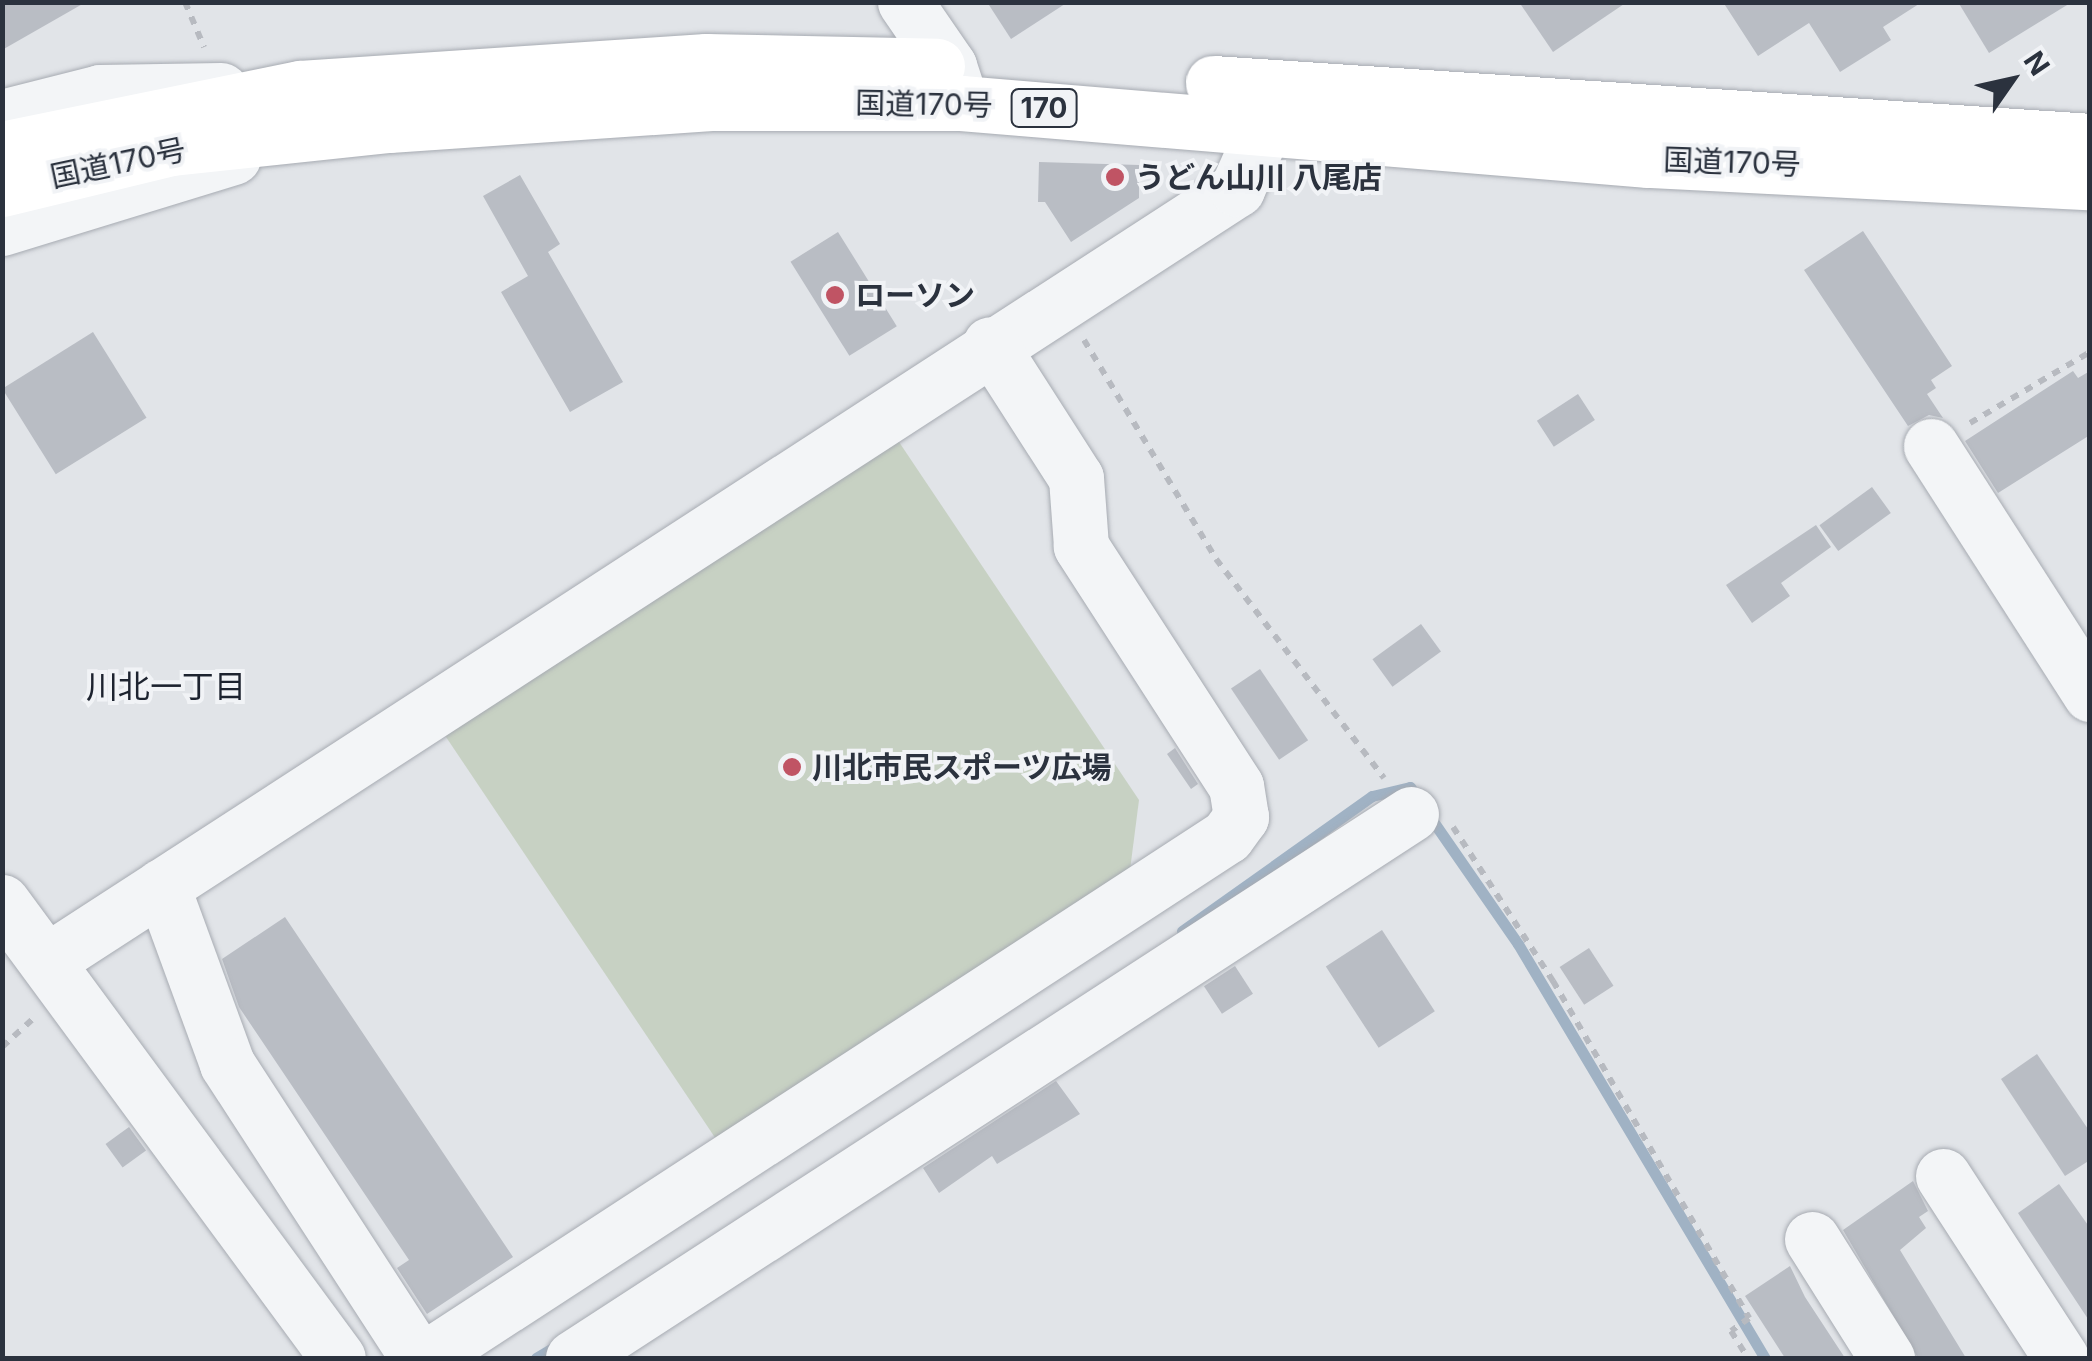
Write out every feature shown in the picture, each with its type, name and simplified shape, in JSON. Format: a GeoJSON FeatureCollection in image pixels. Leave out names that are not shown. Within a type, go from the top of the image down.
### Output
{"type":"FeatureCollection","features":[{"type":"Feature","properties":{"kind":"highway","name":"国道170号"},"geometry":{"type":"LineString","coordinates":[[2,149],[706,61],[955,84],[1266,124],[1649,160],[2090,182]]}},
{"type":"Feature","properties":{"kind":"highway","name":"国道170号"},"geometry":{"type":"LineString","coordinates":[[955,84],[2090,141]]}},
{"type":"Feature","properties":{"kind":"highway","name":"国道170号"},"geometry":{"type":"LineString","coordinates":[[2,189],[172,148],[306,110]]}},
{"type":"Feature","properties":{"kind":"street"},"geometry":{"type":"LineString","coordinates":[[905,2],[955,84]]}},
{"type":"Feature","properties":{"kind":"street"},"geometry":{"type":"LineString","coordinates":[[2,117],[100,92],[306,110]]}},
{"type":"Feature","properties":{"kind":"street"},"geometry":{"type":"LineString","coordinates":[[2,228],[306,110]]}},
{"type":"Feature","properties":{"kind":"street"},"geometry":{"type":"LineString","coordinates":[[50,959],[990,344],[1237,188],[1266,124]]}},
{"type":"Feature","properties":{"kind":"street"},"geometry":{"type":"LineString","coordinates":[[426,1358],[1227,836],[1241,817],[1236,786],[1081,546],[1076,478],[990,344]]}},
{"type":"Feature","properties":{"kind":"street"},"geometry":{"type":"LineString","coordinates":[[1930,446],[2090,694]]}},
{"type":"Feature","properties":{"kind":"street"},"geometry":{"type":"LineString","coordinates":[[573,1358],[1428,815]]}},
{"type":"Feature","properties":{"kind":"street"},"geometry":{"type":"LineString","coordinates":[[162,886],[228,1064],[418,1358]]}},
{"type":"Feature","properties":{"kind":"street"},"geometry":{"type":"LineString","coordinates":[[2,902],[50,959],[338,1358]]}},
{"type":"Feature","properties":{"kind":"street"},"geometry":{"type":"LineString","coordinates":[[1943,1176],[2061,1358]]}},
{"type":"Feature","properties":{"kind":"street"},"geometry":{"type":"LineString","coordinates":[[1812,1239],[1887,1358]]}},
{"type":"Feature","properties":{"kind":"path"},"geometry":{"type":"LineString","coordinates":[[184,2],[206,52]]}},
{"type":"Feature","properties":{"kind":"path"},"geometry":{"type":"LineString","coordinates":[[1061,298],[1126,417],[1216,559],[1377,770]]}},
{"type":"Feature","properties":{"kind":"path"},"geometry":{"type":"LineString","coordinates":[[1930,446],[2090,352]]}},
{"type":"Feature","properties":{"kind":"path"},"geometry":{"type":"LineString","coordinates":[[1428,815],[1553,981],[1749,1318],[1731,1331],[1748,1358]]}},
{"type":"Feature","properties":{"kind":"green space","name":"川北市民スポーツ広場"},"geometry":{"type":"Polygon","coordinates":[[[893,433],[1139,800],[1130,870],[720,1145],[444,734],[893,433]]]}},
{"type":"Feature","properties":{"kind":"building"},"geometry":{"type":"Polygon","coordinates":[[[2,2],[86,2],[2,50],[2,2]]]}},
{"type":"Feature","properties":{"kind":"building"},"geometry":{"type":"Polygon","coordinates":[[[987,2],[1068,2],[1011,39],[987,2]]]}},
{"type":"Feature","properties":{"kind":"building"},"geometry":{"type":"Polygon","coordinates":[[[1519,2],[1627,2],[1553,52],[1519,2]]]}},
{"type":"Feature","properties":{"kind":"building"},"geometry":{"type":"Polygon","coordinates":[[[1723,2],[1922,2],[1883,27],[1891,40],[1840,72],[1809,23],[1758,56],[1723,2]]]}},
{"type":"Feature","properties":{"kind":"building"},"geometry":{"type":"Polygon","coordinates":[[[1958,2],[2072,2],[1989,53],[1958,2]]]}},
{"type":"Feature","properties":{"kind":"building"},"geometry":{"type":"Polygon","coordinates":[[[1039,162],[1139,165],[1139,198],[1071,242],[1045,202],[1038,202],[1039,162]]]}},
{"type":"Feature","properties":{"kind":"building"},"geometry":{"type":"Polygon","coordinates":[[[520,175],[560,244],[548,252],[623,382],[570,412],[501,292],[528,276],[483,196],[520,175]]]}},
{"type":"Feature","properties":{"kind":"building"},"geometry":{"type":"Polygon","coordinates":[[[1863,231],[1952,366],[1931,380],[1936,388],[1927,394],[1943,418],[1929,415],[1908,426],[1804,270],[1863,231]]]}},
{"type":"Feature","properties":{"kind":"building"},"geometry":{"type":"Polygon","coordinates":[[[838,232],[897,326],[849,356],[791,262],[838,232]]]}},
{"type":"Feature","properties":{"kind":"building"},"geometry":{"type":"Polygon","coordinates":[[[93,332],[147,418],[56,474],[2,389],[93,332]]]}},
{"type":"Feature","properties":{"kind":"building"},"geometry":{"type":"Polygon","coordinates":[[[2073,371],[2078,378],[2090,371],[2090,435],[1998,493],[1965,441],[2073,371]]]}},
{"type":"Feature","properties":{"kind":"building"},"geometry":{"type":"Polygon","coordinates":[[[1578,394],[1595,420],[1554,447],[1537,421],[1578,394]]]}},
{"type":"Feature","properties":{"kind":"building"},"geometry":{"type":"Polygon","coordinates":[[[1872,487],[1891,513],[1838,551],[1819,525],[1872,487]]]}},
{"type":"Feature","properties":{"kind":"building"},"geometry":{"type":"Polygon","coordinates":[[[1816,525],[1831,547],[1781,583],[1790,596],[1752,623],[1726,585],[1816,525]]]}},
{"type":"Feature","properties":{"kind":"building"},"geometry":{"type":"Polygon","coordinates":[[[1421,624],[1441,652],[1392,687],[1372,659],[1421,624]]]}},
{"type":"Feature","properties":{"kind":"building"},"geometry":{"type":"Polygon","coordinates":[[[1260,669],[1308,740],[1279,760],[1231,689],[1260,669]]]}},
{"type":"Feature","properties":{"kind":"building"},"geometry":{"type":"Polygon","coordinates":[[[1175,748],[1198,784],[1191,789],[1167,754],[1175,748]]]}},
{"type":"Feature","properties":{"kind":"building"},"geometry":{"type":"Polygon","coordinates":[[[285,917],[513,1257],[427,1314],[397,1268],[409,1260],[239,1007],[222,959],[285,917]]]}},
{"type":"Feature","properties":{"kind":"building"},"geometry":{"type":"Polygon","coordinates":[[[1382,930],[1435,1011],[1379,1048],[1326,966],[1382,930]]]}},
{"type":"Feature","properties":{"kind":"building"},"geometry":{"type":"Polygon","coordinates":[[[1589,948],[1614,986],[1584,1005],[1560,967],[1589,948]]]}},
{"type":"Feature","properties":{"kind":"building"},"geometry":{"type":"Polygon","coordinates":[[[1235,966],[1253,994],[1222,1014],[1204,986],[1235,966]]]}},
{"type":"Feature","properties":{"kind":"building"},"geometry":{"type":"Polygon","coordinates":[[[2037,1054],[2090,1132],[2090,1160],[2065,1176],[2001,1079],[2037,1054]]]}},
{"type":"Feature","properties":{"kind":"building"},"geometry":{"type":"Polygon","coordinates":[[[1056,1081],[1080,1114],[997,1164],[992,1156],[939,1193],[923,1168],[1056,1081]]]}},
{"type":"Feature","properties":{"kind":"building"},"geometry":{"type":"Polygon","coordinates":[[[129,1127],[146,1150],[123,1168],[106,1144],[129,1127]]]}},
{"type":"Feature","properties":{"kind":"building"},"geometry":{"type":"Polygon","coordinates":[[[1913,1181],[1928,1211],[1919,1217],[1926,1228],[1900,1250],[1966,1358],[1918,1358],[1843,1230],[1913,1181]]]}},
{"type":"Feature","properties":{"kind":"building"},"geometry":{"type":"Polygon","coordinates":[[[2059,1184],[2090,1228],[2090,1322],[2018,1213],[2059,1184]]]}},
{"type":"Feature","properties":{"kind":"building"},"geometry":{"type":"Polygon","coordinates":[[[1790,1266],[1805,1297],[1845,1358],[1785,1358],[1745,1296],[1790,1266]]]}},
{"type":"Feature","properties":{"kind":"waterway"},"geometry":{"type":"LineString","coordinates":[[1182,931],[1372,796],[1410,787],[1415,794]]}},
{"type":"Feature","properties":{"kind":"waterway"},"geometry":{"type":"LineString","coordinates":[[1428,814],[1518,944],[1765,1358]]}},
{"type":"Feature","properties":{"kind":"waterway"},"geometry":{"type":"LineString","coordinates":[[536,1358],[558,1345]]}},
{"type":"Feature","properties":{"kind":"place","name":"うどん山川 八尾店"},"geometry":{"type":"Point","coordinates":[1115,177]}},
{"type":"Feature","properties":{"kind":"place","name":"ローソン"},"geometry":{"type":"Point","coordinates":[835,295]}},
{"type":"Feature","properties":{"kind":"place","name":"川北市民スポーツ広場"},"geometry":{"type":"Point","coordinates":[792,767]}},
{"type":"Feature","properties":{"kind":"district","name":"川北一丁目"},"geometry":{"type":"Point","coordinates":[166,687]}}]}
